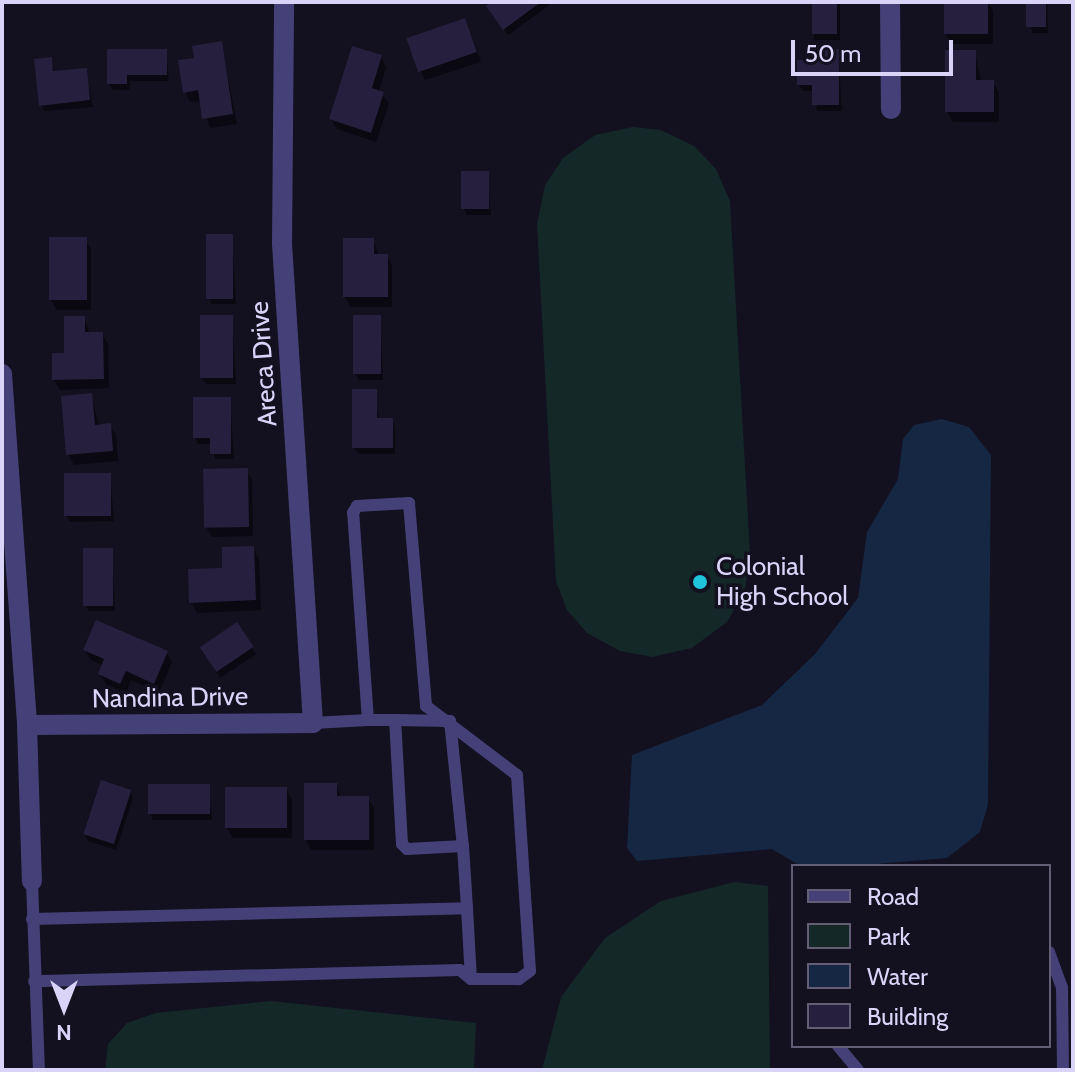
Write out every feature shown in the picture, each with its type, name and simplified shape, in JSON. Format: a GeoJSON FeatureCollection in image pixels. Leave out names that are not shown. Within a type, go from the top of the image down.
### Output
{"type":"FeatureCollection","features":[{"type":"Feature","properties":{"kind":"street","name":"Areca Drive"},"geometry":{"type":"LineString","coordinates":[[284,2],[282,243],[313,723]]}},
{"type":"Feature","properties":{"kind":"street"},"geometry":{"type":"LineString","coordinates":[[890,2],[891,109]]}},
{"type":"Feature","properties":{"kind":"street"},"geometry":{"type":"LineString","coordinates":[[2,374],[27,725],[32,881]]}},
{"type":"Feature","properties":{"kind":"street","name":"Nandina Drive"},"geometry":{"type":"LineString","coordinates":[[27,725],[313,723]]}},
{"type":"Feature","properties":{"kind":"lane"},"geometry":{"type":"LineString","coordinates":[[34,981],[460,970],[471,979],[519,979],[530,971],[519,782],[517,775],[450,721],[426,706],[409,503],[357,506],[353,513],[368,720]]}},
{"type":"Feature","properties":{"kind":"lane"},"geometry":{"type":"LineString","coordinates":[[395,720],[402,844],[407,849],[463,846]]}},
{"type":"Feature","properties":{"kind":"lane"},"geometry":{"type":"LineString","coordinates":[[313,723],[450,721]]}},
{"type":"Feature","properties":{"kind":"lane"},"geometry":{"type":"LineString","coordinates":[[450,721],[463,846],[471,979]]}},
{"type":"Feature","properties":{"kind":"lane"},"geometry":{"type":"LineString","coordinates":[[32,881],[39,1070]]}},
{"type":"Feature","properties":{"kind":"lane"},"geometry":{"type":"LineString","coordinates":[[32,919],[467,908]]}},
{"type":"Feature","properties":{"kind":"lane"},"geometry":{"type":"LineString","coordinates":[[1051,957],[1062,987],[1063,1070]]}},
{"type":"Feature","properties":{"kind":"lane"},"geometry":{"type":"LineString","coordinates":[[840,1048],[858,1070]]}},
{"type":"Feature","properties":{"kind":"green space"},"geometry":{"type":"Polygon","coordinates":[[[633,127],[661,130],[694,146],[716,169],[730,201],[750,554],[745,590],[727,622],[692,648],[652,657],[620,651],[587,633],[567,610],[556,581],[537,224],[545,185],[563,158],[595,135],[633,127]]]}},
{"type":"Feature","properties":{"kind":"green space"},"geometry":{"type":"Polygon","coordinates":[[[734,882],[768,886],[770,1070],[542,1070],[561,997],[605,938],[661,901],[734,882]]]}},
{"type":"Feature","properties":{"kind":"green space"},"geometry":{"type":"Polygon","coordinates":[[[271,1001],[476,1023],[474,1070],[105,1070],[108,1044],[127,1023],[156,1013],[271,1001]]]}},
{"type":"Feature","properties":{"kind":"water"},"geometry":{"type":"Polygon","coordinates":[[[942,419],[969,427],[991,455],[988,804],[980,832],[947,858],[876,864],[797,864],[772,849],[637,861],[627,848],[632,755],[762,705],[815,654],[858,598],[867,532],[898,479],[903,439],[914,425],[942,419]]]}},
{"type":"Feature","properties":{"kind":"building"},"geometry":{"type":"Polygon","coordinates":[[[491,2],[541,2],[503,30],[486,6],[491,2]]]}},
{"type":"Feature","properties":{"kind":"building"},"geometry":{"type":"Polygon","coordinates":[[[812,2],[837,2],[837,34],[812,34],[812,2]]]}},
{"type":"Feature","properties":{"kind":"building"},"geometry":{"type":"Polygon","coordinates":[[[944,2],[988,2],[988,34],[944,34],[944,2]]]}},
{"type":"Feature","properties":{"kind":"building"},"geometry":{"type":"Polygon","coordinates":[[[1026,2],[1046,2],[1046,27],[1026,27],[1026,2]]]}},
{"type":"Feature","properties":{"kind":"building"},"geometry":{"type":"Polygon","coordinates":[[[465,18],[477,52],[418,72],[406,38],[465,18]]]}},
{"type":"Feature","properties":{"kind":"building"},"geometry":{"type":"Polygon","coordinates":[[[222,41],[233,114],[202,119],[198,90],[183,93],[178,60],[194,58],[192,46],[222,41]]]}},
{"type":"Feature","properties":{"kind":"building"},"geometry":{"type":"Polygon","coordinates":[[[352,46],[382,55],[372,88],[384,92],[371,133],[329,119],[352,46]]]}},
{"type":"Feature","properties":{"kind":"building"},"geometry":{"type":"Polygon","coordinates":[[[107,49],[167,49],[167,75],[127,75],[127,84],[107,84],[107,49]]]}},
{"type":"Feature","properties":{"kind":"building"},"geometry":{"type":"Polygon","coordinates":[[[811,49],[839,49],[839,105],[812,105],[812,85],[797,85],[797,60],[811,60],[811,49]]]}},
{"type":"Feature","properties":{"kind":"building"},"geometry":{"type":"Polygon","coordinates":[[[945,50],[976,50],[976,80],[994,80],[994,112],[945,112],[945,50]]]}},
{"type":"Feature","properties":{"kind":"building"},"geometry":{"type":"Polygon","coordinates":[[[52,57],[53,71],[87,68],[90,100],[39,106],[34,59],[52,57]]]}},
{"type":"Feature","properties":{"kind":"building"},"geometry":{"type":"Polygon","coordinates":[[[461,171],[489,171],[489,209],[461,209],[461,171]]]}},
{"type":"Feature","properties":{"kind":"building"},"geometry":{"type":"Polygon","coordinates":[[[206,234],[233,234],[233,299],[206,299],[206,234]]]}},
{"type":"Feature","properties":{"kind":"building"},"geometry":{"type":"Polygon","coordinates":[[[49,237],[87,237],[87,300],[49,300],[49,237]]]}},
{"type":"Feature","properties":{"kind":"building"},"geometry":{"type":"Polygon","coordinates":[[[343,238],[374,238],[374,254],[388,254],[388,297],[343,297],[343,238]]]}},
{"type":"Feature","properties":{"kind":"building"},"geometry":{"type":"Polygon","coordinates":[[[200,315],[233,315],[233,378],[200,378],[200,315]]]}},
{"type":"Feature","properties":{"kind":"building"},"geometry":{"type":"Polygon","coordinates":[[[353,315],[381,315],[381,374],[353,374],[353,315]]]}},
{"type":"Feature","properties":{"kind":"building"},"geometry":{"type":"Polygon","coordinates":[[[64,316],[85,316],[85,332],[103,332],[104,379],[52,380],[52,353],[64,353],[64,316]]]}},
{"type":"Feature","properties":{"kind":"building"},"geometry":{"type":"Polygon","coordinates":[[[352,389],[377,389],[377,418],[393,418],[393,448],[352,448],[352,389]]]}},
{"type":"Feature","properties":{"kind":"building"},"geometry":{"type":"Polygon","coordinates":[[[92,393],[95,425],[111,423],[113,451],[66,455],[61,396],[92,393]]]}},
{"type":"Feature","properties":{"kind":"building"},"geometry":{"type":"Polygon","coordinates":[[[193,397],[231,397],[231,454],[210,454],[210,438],[193,438],[193,397]]]}},
{"type":"Feature","properties":{"kind":"building"},"geometry":{"type":"Polygon","coordinates":[[[248,468],[249,527],[204,528],[203,469],[248,468]]]}},
{"type":"Feature","properties":{"kind":"building"},"geometry":{"type":"Polygon","coordinates":[[[64,473],[111,473],[111,516],[64,516],[64,473]]]}},
{"type":"Feature","properties":{"kind":"building"},"geometry":{"type":"Polygon","coordinates":[[[254,546],[256,600],[189,603],[188,569],[222,568],[222,547],[254,546]]]}},
{"type":"Feature","properties":{"kind":"building"},"geometry":{"type":"Polygon","coordinates":[[[83,548],[113,548],[113,606],[83,606],[83,548]]]}},
{"type":"Feature","properties":{"kind":"building"},"geometry":{"type":"Polygon","coordinates":[[[96,620],[168,651],[154,684],[126,671],[120,684],[98,674],[104,659],[83,650],[96,620]]]}},
{"type":"Feature","properties":{"kind":"building"},"geometry":{"type":"Polygon","coordinates":[[[237,622],[254,647],[216,672],[200,647],[237,622]]]}},
{"type":"Feature","properties":{"kind":"building"},"geometry":{"type":"Polygon","coordinates":[[[101,780],[131,790],[114,844],[83,834],[101,780]]]}},
{"type":"Feature","properties":{"kind":"building"},"geometry":{"type":"Polygon","coordinates":[[[304,783],[337,783],[337,796],[369,796],[369,840],[304,840],[304,783]]]}},
{"type":"Feature","properties":{"kind":"building"},"geometry":{"type":"Polygon","coordinates":[[[148,784],[210,784],[210,814],[148,814],[148,784]]]}},
{"type":"Feature","properties":{"kind":"building"},"geometry":{"type":"Polygon","coordinates":[[[225,787],[287,787],[287,828],[225,828],[225,787]]]}},
{"type":"Feature","properties":{"kind":"place","name":"Colonial High School"},"geometry":{"type":"Point","coordinates":[700,582]}}]}
